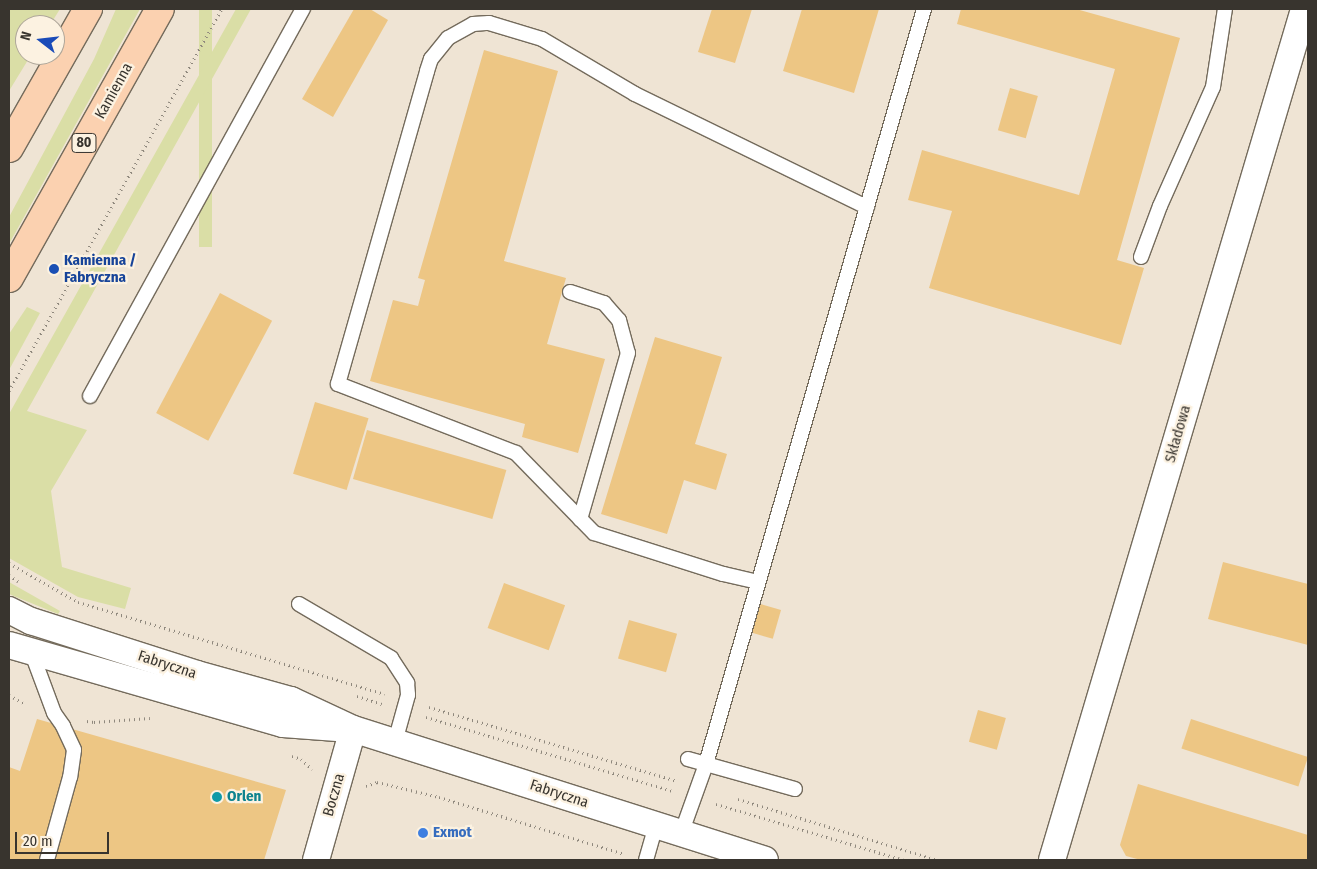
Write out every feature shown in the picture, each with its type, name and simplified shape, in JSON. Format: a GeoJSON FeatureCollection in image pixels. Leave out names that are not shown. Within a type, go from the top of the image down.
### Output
{"type":"FeatureCollection","features":[{"type":"Feature","properties":{"kind":"main road"},"geometry":{"type":"LineString","coordinates":[[9,148],[88,9]]}},
{"type":"Feature","properties":{"kind":"main road","name":"Kamienna"},"geometry":{"type":"LineString","coordinates":[[9,278],[160,9]]}},
{"type":"Feature","properties":{"kind":"street","name":"Składowa"},"geometry":{"type":"LineString","coordinates":[[1052,860],[1304,9]]}},
{"type":"Feature","properties":{"kind":"street","name":"Fabryczna"},"geometry":{"type":"LineString","coordinates":[[9,610],[31,621],[197,674],[291,700],[353,729],[765,860]]}},
{"type":"Feature","properties":{"kind":"street","name":"Fabryczna"},"geometry":{"type":"LineString","coordinates":[[20,648],[283,724],[353,729]]}},
{"type":"Feature","properties":{"kind":"street","name":"Boczna"},"geometry":{"type":"LineString","coordinates":[[316,860],[353,729]]}},
{"type":"Feature","properties":{"kind":"lane"},"geometry":{"type":"LineString","coordinates":[[90,396],[303,9]]}},
{"type":"Feature","properties":{"kind":"lane"},"geometry":{"type":"LineString","coordinates":[[681,834],[706,764],[924,9]]}},
{"type":"Feature","properties":{"kind":"lane"},"geometry":{"type":"LineString","coordinates":[[1141,257],[1160,206],[1213,87],[1225,9]]}},
{"type":"Feature","properties":{"kind":"lane"},"geometry":{"type":"LineString","coordinates":[[758,582],[723,574],[594,534],[516,453],[338,384],[427,71],[431,59],[448,38],[473,24],[489,24],[542,39],[635,94],[866,207]]}},
{"type":"Feature","properties":{"kind":"lane"},"geometry":{"type":"LineString","coordinates":[[570,292],[604,303],[619,320],[628,353],[580,519]]}},
{"type":"Feature","properties":{"kind":"lane"},"geometry":{"type":"LineString","coordinates":[[299,604],[391,658],[407,683],[406,706],[395,742]]}},
{"type":"Feature","properties":{"kind":"lane"},"geometry":{"type":"LineString","coordinates":[[20,648],[74,750],[68,784],[47,860]]}},
{"type":"Feature","properties":{"kind":"lane"},"geometry":{"type":"LineString","coordinates":[[688,759],[795,789]]}},
{"type":"Feature","properties":{"kind":"lane"},"geometry":{"type":"LineString","coordinates":[[646,860],[656,825]]}},
{"type":"Feature","properties":{"kind":"path"},"geometry":{"type":"LineString","coordinates":[[9,391],[222,9]]}},
{"type":"Feature","properties":{"kind":"path"},"geometry":{"type":"LineString","coordinates":[[9,563],[78,602],[406,706],[695,792],[938,860]]}},
{"type":"Feature","properties":{"kind":"path"},"geometry":{"type":"LineString","coordinates":[[9,575],[25,585]]}},
{"type":"Feature","properties":{"kind":"path"},"geometry":{"type":"LineString","coordinates":[[352,694],[406,706],[695,792],[904,860]]}},
{"type":"Feature","properties":{"kind":"path"},"geometry":{"type":"LineString","coordinates":[[9,695],[22,702],[54,713],[94,722],[160,717]]}},
{"type":"Feature","properties":{"kind":"path"},"geometry":{"type":"LineString","coordinates":[[284,753],[302,759],[313,770],[314,779]]}},
{"type":"Feature","properties":{"kind":"path"},"geometry":{"type":"LineString","coordinates":[[360,793],[365,787],[377,782],[439,797],[646,860]]}},
{"type":"Feature","properties":{"kind":"green space"},"geometry":{"type":"Polygon","coordinates":[[[9,9],[60,9],[56,15],[15,15],[15,65],[25,65],[9,91],[9,9]]]}},
{"type":"Feature","properties":{"kind":"green space"},"geometry":{"type":"Polygon","coordinates":[[[116,9],[140,9],[9,244],[9,217],[94,59],[116,9]]]}},
{"type":"Feature","properties":{"kind":"green space"},"geometry":{"type":"Polygon","coordinates":[[[199,9],[212,9],[212,247],[199,247],[199,9]]]}},
{"type":"Feature","properties":{"kind":"green space"},"geometry":{"type":"Polygon","coordinates":[[[236,9],[251,9],[27,411],[87,430],[51,491],[62,567],[131,588],[125,609],[78,597],[9,558],[9,414],[236,9]]]}},
{"type":"Feature","properties":{"kind":"green space"},"geometry":{"type":"Polygon","coordinates":[[[27,307],[40,313],[9,370],[9,334],[27,307]]]}},
{"type":"Feature","properties":{"kind":"green space"},"geometry":{"type":"Polygon","coordinates":[[[9,582],[60,611],[58,614],[9,594],[9,582]]]}},
{"type":"Feature","properties":{"kind":"building"},"geometry":{"type":"Polygon","coordinates":[[[354,9],[370,9],[388,20],[333,117],[302,99],[354,9]]]}},
{"type":"Feature","properties":{"kind":"building"},"geometry":{"type":"Polygon","coordinates":[[[712,9],[752,9],[735,63],[698,52],[712,9]]]}},
{"type":"Feature","properties":{"kind":"building"},"geometry":{"type":"Polygon","coordinates":[[[802,9],[879,9],[854,93],[783,71],[802,9]]]}},
{"type":"Feature","properties":{"kind":"building"},"geometry":{"type":"Polygon","coordinates":[[[961,9],[1076,9],[1180,38],[1117,260],[1144,268],[1121,345],[929,288],[952,211],[908,200],[922,150],[1079,195],[1115,69],[957,24],[961,9]]]}},
{"type":"Feature","properties":{"kind":"building"},"geometry":{"type":"Polygon","coordinates":[[[484,50],[558,71],[504,261],[566,278],[547,344],[605,359],[578,453],[522,437],[525,424],[370,381],[393,300],[418,306],[425,280],[418,278],[484,50]]]}},
{"type":"Feature","properties":{"kind":"building"},"geometry":{"type":"Polygon","coordinates":[[[1010,88],[1038,96],[1026,138],[998,130],[1010,88]]]}},
{"type":"Feature","properties":{"kind":"building"},"geometry":{"type":"Polygon","coordinates":[[[220,293],[272,321],[208,441],[156,413],[220,293]]]}},
{"type":"Feature","properties":{"kind":"building"},"geometry":{"type":"Polygon","coordinates":[[[655,337],[722,357],[695,444],[727,454],[716,490],[684,480],[667,534],[601,514],[655,337]]]}},
{"type":"Feature","properties":{"kind":"building"},"geometry":{"type":"Polygon","coordinates":[[[315,402],[369,418],[347,490],[293,474],[315,402]]]}},
{"type":"Feature","properties":{"kind":"building"},"geometry":{"type":"Polygon","coordinates":[[[367,430],[506,470],[492,519],[353,479],[367,430]]]}},
{"type":"Feature","properties":{"kind":"building"},"geometry":{"type":"Polygon","coordinates":[[[1223,562],[1308,584],[1308,645],[1208,619],[1223,562]]]}},
{"type":"Feature","properties":{"kind":"building"},"geometry":{"type":"Polygon","coordinates":[[[504,583],[565,605],[549,650],[488,628],[504,583]]]}},
{"type":"Feature","properties":{"kind":"building"},"geometry":{"type":"Polygon","coordinates":[[[757,603],[781,610],[773,639],[749,632],[757,603]]]}},
{"type":"Feature","properties":{"kind":"building"},"geometry":{"type":"Polygon","coordinates":[[[629,620],[677,634],[666,672],[618,658],[629,620]]]}},
{"type":"Feature","properties":{"kind":"building"},"geometry":{"type":"Polygon","coordinates":[[[978,710],[1006,718],[997,750],[969,742],[978,710]]]}},
{"type":"Feature","properties":{"kind":"building","name":"Orlen"},"geometry":{"type":"Polygon","coordinates":[[[37,719],[286,790],[264,860],[9,860],[9,767],[20,771],[37,719]]]}},
{"type":"Feature","properties":{"kind":"building"},"geometry":{"type":"Polygon","coordinates":[[[1191,719],[1308,757],[1298,786],[1181,748],[1191,719]]]}},
{"type":"Feature","properties":{"kind":"building"},"geometry":{"type":"Polygon","coordinates":[[[1138,784],[1308,835],[1308,860],[1141,860],[1126,856],[1120,845],[1138,784]]]}},
{"type":"Feature","properties":{"kind":"place","name":"Kamienna / Fabryczna"},"geometry":{"type":"Point","coordinates":[54,269]}},
{"type":"Feature","properties":{"kind":"place","name":"Orlen"},"geometry":{"type":"Point","coordinates":[217,797]}},
{"type":"Feature","properties":{"kind":"place","name":"Exmot"},"geometry":{"type":"Point","coordinates":[423,833]}}]}
